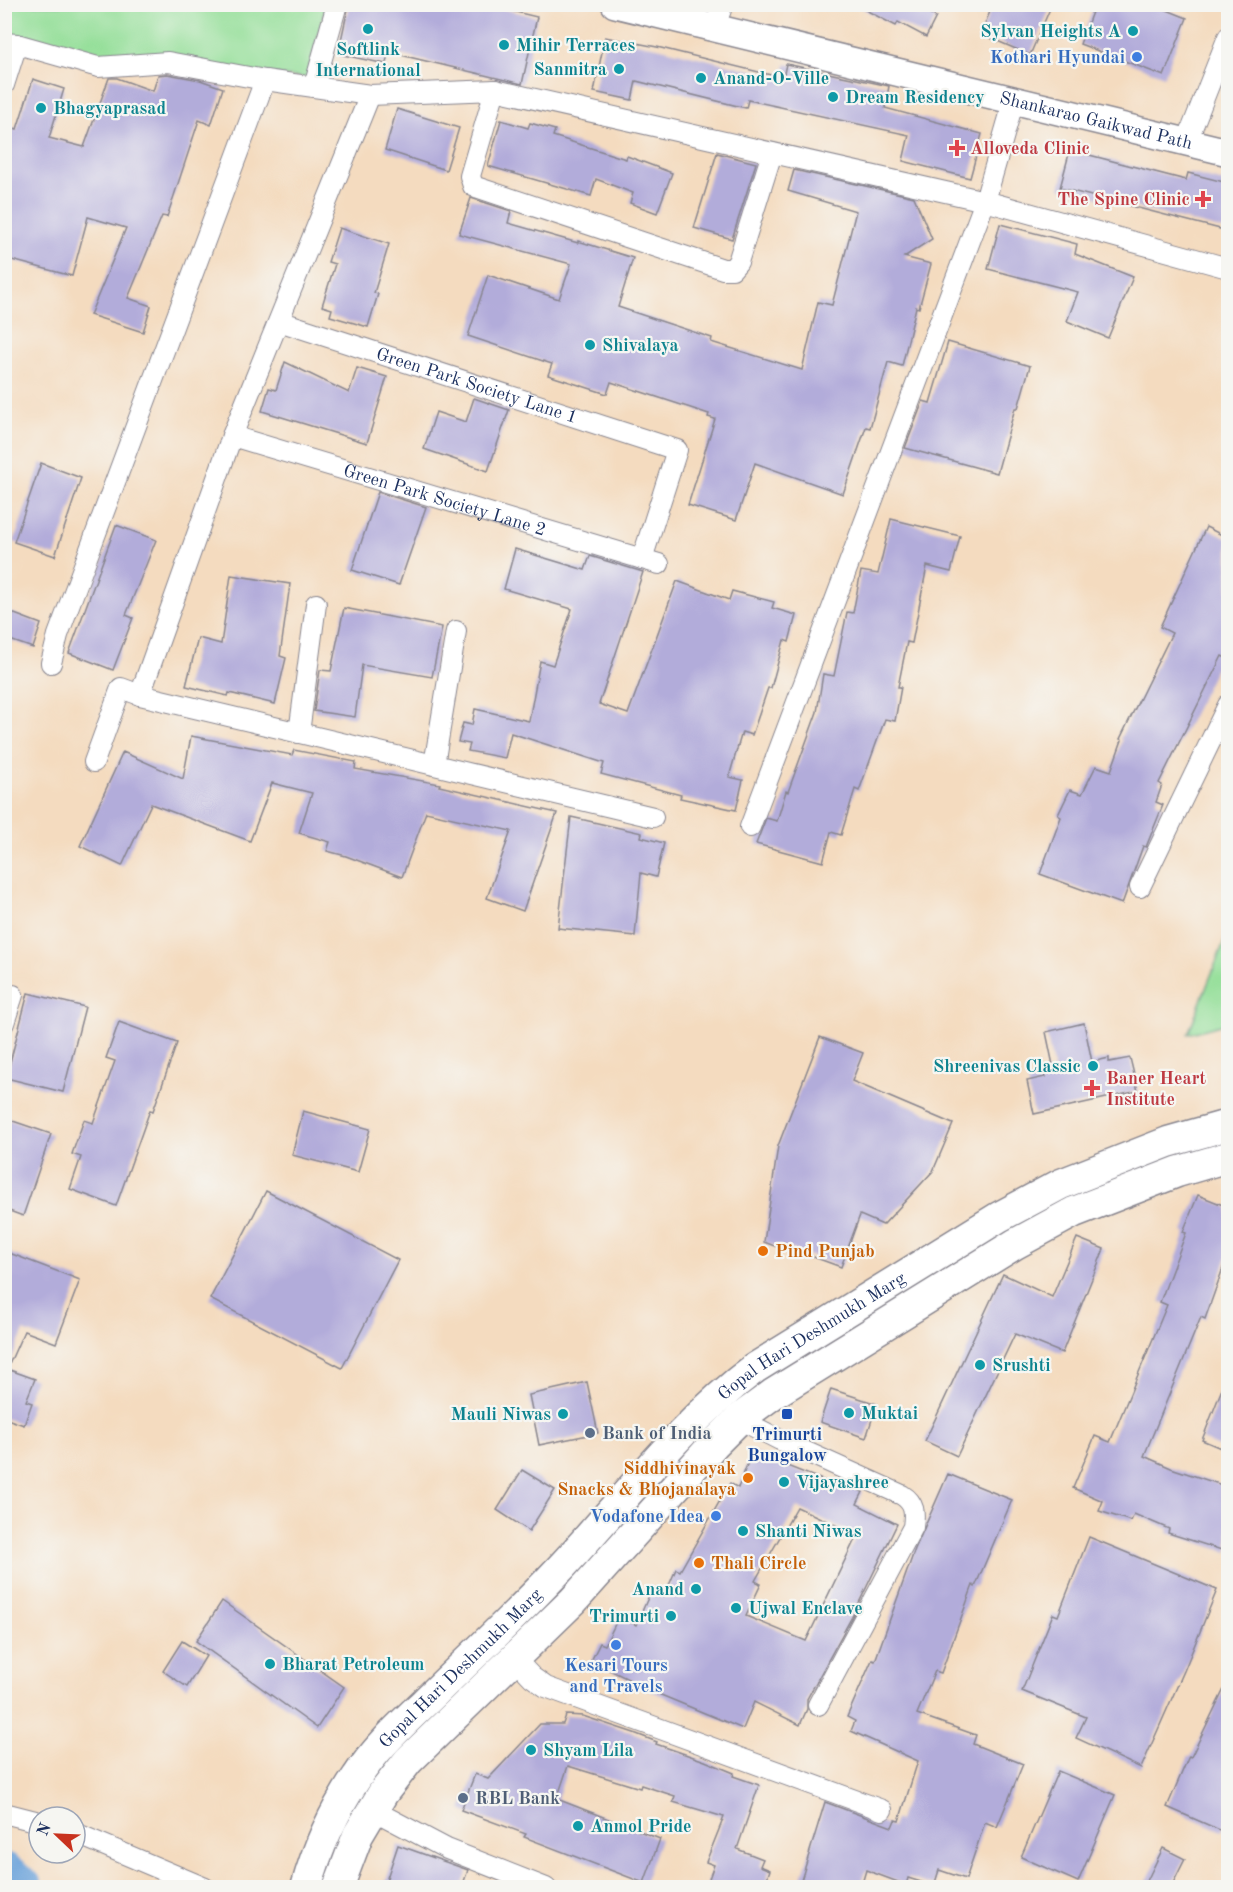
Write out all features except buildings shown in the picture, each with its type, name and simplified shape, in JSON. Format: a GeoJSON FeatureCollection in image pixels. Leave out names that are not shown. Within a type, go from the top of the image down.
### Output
{"type":"FeatureCollection","features":[{"type":"Feature","properties":{"kind":"main road","name":"Gopal Hari Deshmukh Marg"},"geometry":{"type":"LineString","coordinates":[[306,1887],[330,1820],[358,1775],[386,1740],[550,1579],[692,1423],[735,1383],[755,1368],[999,1217],[1061,1184],[1168,1142],[1228,1125]]}},
{"type":"Feature","properties":{"kind":"main road","name":"Gopal Hari Deshmukh Marg"},"geometry":{"type":"LineString","coordinates":[[338,1887],[358,1835],[383,1793],[408,1761],[573,1601],[714,1444],[750,1411],[1015,1244],[1074,1212],[1177,1172],[1228,1157]]}},
{"type":"Feature","properties":{"kind":"main road"},"geometry":{"type":"LineString","coordinates":[[735,1383],[750,1411]]}},
{"type":"Feature","properties":{"kind":"main road"},"geometry":{"type":"LineString","coordinates":[[451,1676],[472,1700]]}},
{"type":"Feature","properties":{"kind":"street"},"geometry":{"type":"LineString","coordinates":[[314,87],[337,4]]}},
{"type":"Feature","properties":{"kind":"street","name":"Shankarao Gaikwad Path"},"geometry":{"type":"LineString","coordinates":[[615,4],[718,17],[1014,100],[1228,152]]}},
{"type":"Feature","properties":{"kind":"street"},"geometry":{"type":"LineString","coordinates":[[1187,141],[1228,37]]}},
{"type":"Feature","properties":{"kind":"street"},"geometry":{"type":"LineString","coordinates":[[4,85],[11,43],[98,67],[168,62],[265,80],[370,95],[495,90],[985,201],[1228,268]]}},
{"type":"Feature","properties":{"kind":"street"},"geometry":{"type":"LineString","coordinates":[[51,663],[58,635],[265,80]]}},
{"type":"Feature","properties":{"kind":"street"},"geometry":{"type":"LineString","coordinates":[[495,90],[470,176],[473,186],[723,269],[732,269],[738,262],[772,153]]}},
{"type":"Feature","properties":{"kind":"street"},"geometry":{"type":"LineString","coordinates":[[140,695],[232,436],[370,95]]}},
{"type":"Feature","properties":{"kind":"street"},"geometry":{"type":"LineString","coordinates":[[750,827],[985,201],[1014,100]]}},
{"type":"Feature","properties":{"kind":"street","name":"Green Park Society Lane 1"},"geometry":{"type":"LineString","coordinates":[[279,321],[677,450],[650,561]]}},
{"type":"Feature","properties":{"kind":"street","name":"Green Park Society Lane 2"},"geometry":{"type":"LineString","coordinates":[[232,436],[650,561]]}},
{"type":"Feature","properties":{"kind":"street"},"geometry":{"type":"LineString","coordinates":[[299,733],[316,604]]}},
{"type":"Feature","properties":{"kind":"street"},"geometry":{"type":"LineString","coordinates":[[434,765],[456,631]]}},
{"type":"Feature","properties":{"kind":"street"},"geometry":{"type":"LineString","coordinates":[[94,762],[122,688],[140,695],[652,817]]}},
{"type":"Feature","properties":{"kind":"street"},"geometry":{"type":"LineString","coordinates":[[1140,887],[1228,705]]}},
{"type":"Feature","properties":{"kind":"street"},"geometry":{"type":"LineString","coordinates":[[4,1023],[13,995]]}},
{"type":"Feature","properties":{"kind":"street"},"geometry":{"type":"LineString","coordinates":[[750,1411],[780,1440],[902,1495],[909,1499],[913,1506],[913,1527],[818,1705]]}},
{"type":"Feature","properties":{"kind":"street"},"geometry":{"type":"LineString","coordinates":[[514,1658],[532,1677],[546,1687],[882,1810]]}},
{"type":"Feature","properties":{"kind":"street"},"geometry":{"type":"LineString","coordinates":[[373,1810],[447,1849],[546,1887]]}},
{"type":"Feature","properties":{"kind":"street"},"geometry":{"type":"LineString","coordinates":[[4,1813],[27,1819]]}},
{"type":"Feature","properties":{"kind":"street"},"geometry":{"type":"LineString","coordinates":[[87,1838],[205,1887]]}},
{"type":"Feature","properties":{"kind":"green space"},"geometry":{"type":"Polygon","coordinates":[[[5,5],[326,5],[307,78],[97,61],[5,42],[5,5]]]}},
{"type":"Feature","properties":{"kind":"green space"},"geometry":{"type":"Polygon","coordinates":[[[1228,932],[1228,1023],[1188,1034],[1228,932]]]}},
{"type":"Feature","properties":{"kind":"waterway"},"geometry":{"type":"LineString","coordinates":[[4,1873],[22,1888]]}},
{"type":"Feature","properties":{"kind":"place","name":"Softlink International"},"geometry":{"type":"Point","coordinates":[368,29]}},
{"type":"Feature","properties":{"kind":"place","name":"Sylvan Heights A"},"geometry":{"type":"Point","coordinates":[1133,31]}},
{"type":"Feature","properties":{"kind":"place","name":"Mihir Terraces"},"geometry":{"type":"Point","coordinates":[504,45]}},
{"type":"Feature","properties":{"kind":"place","name":"Kothari Hyundai"},"geometry":{"type":"Point","coordinates":[1137,57]}},
{"type":"Feature","properties":{"kind":"place","name":"Sanmitra"},"geometry":{"type":"Point","coordinates":[619,69]}},
{"type":"Feature","properties":{"kind":"place","name":"Anand-O-Ville"},"geometry":{"type":"Point","coordinates":[701,78]}},
{"type":"Feature","properties":{"kind":"place","name":"Dream Residency"},"geometry":{"type":"Point","coordinates":[833,97]}},
{"type":"Feature","properties":{"kind":"place","name":"Bhagyaprasad"},"geometry":{"type":"Point","coordinates":[41,108]}},
{"type":"Feature","properties":{"kind":"place","name":"Alloveda Clinic"},"geometry":{"type":"Point","coordinates":[957,148]}},
{"type":"Feature","properties":{"kind":"place","name":"The Spine Clinic"},"geometry":{"type":"Point","coordinates":[1203,199]}},
{"type":"Feature","properties":{"kind":"place","name":"Shivalaya"},"geometry":{"type":"Point","coordinates":[590,345]}},
{"type":"Feature","properties":{"kind":"place","name":"Shreenivas Classic"},"geometry":{"type":"Point","coordinates":[1093,1066]}},
{"type":"Feature","properties":{"kind":"place","name":"Baner Heart Institute"},"geometry":{"type":"Point","coordinates":[1092,1088]}},
{"type":"Feature","properties":{"kind":"place","name":"Pind Punjab"},"geometry":{"type":"Point","coordinates":[763,1251]}},
{"type":"Feature","properties":{"kind":"place","name":"Srushti"},"geometry":{"type":"Point","coordinates":[980,1365]}},
{"type":"Feature","properties":{"kind":"place","name":"Muktai"},"geometry":{"type":"Point","coordinates":[849,1413]}},
{"type":"Feature","properties":{"kind":"place","name":"Mauli Niwas"},"geometry":{"type":"Point","coordinates":[563,1414]}},
{"type":"Feature","properties":{"kind":"place","name":"Trimurti Bungalow"},"geometry":{"type":"Point","coordinates":[787,1414]}},
{"type":"Feature","properties":{"kind":"place","name":"Bank of India"},"geometry":{"type":"Point","coordinates":[590,1433]}},
{"type":"Feature","properties":{"kind":"place","name":"Siddhivinayak Snacks & Bhojanalaya"},"geometry":{"type":"Point","coordinates":[748,1478]}},
{"type":"Feature","properties":{"kind":"place","name":"Vijayashree"},"geometry":{"type":"Point","coordinates":[784,1482]}},
{"type":"Feature","properties":{"kind":"place","name":"Vodafone Idea"},"geometry":{"type":"Point","coordinates":[716,1516]}},
{"type":"Feature","properties":{"kind":"place","name":"Shanti Niwas"},"geometry":{"type":"Point","coordinates":[743,1531]}},
{"type":"Feature","properties":{"kind":"place","name":"Thali Circle"},"geometry":{"type":"Point","coordinates":[699,1563]}},
{"type":"Feature","properties":{"kind":"place","name":"Anand"},"geometry":{"type":"Point","coordinates":[696,1589]}},
{"type":"Feature","properties":{"kind":"place","name":"Ujwal Enclave"},"geometry":{"type":"Point","coordinates":[736,1608]}},
{"type":"Feature","properties":{"kind":"place","name":"Trimurti"},"geometry":{"type":"Point","coordinates":[671,1616]}},
{"type":"Feature","properties":{"kind":"place","name":"Kesari Tours and Travels"},"geometry":{"type":"Point","coordinates":[616,1645]}},
{"type":"Feature","properties":{"kind":"place","name":"Bharat Petroleum"},"geometry":{"type":"Point","coordinates":[270,1664]}},
{"type":"Feature","properties":{"kind":"place","name":"Shyam Lila"},"geometry":{"type":"Point","coordinates":[531,1750]}},
{"type":"Feature","properties":{"kind":"place","name":"RBL Bank"},"geometry":{"type":"Point","coordinates":[463,1798]}},
{"type":"Feature","properties":{"kind":"place","name":"Anmol Pride"},"geometry":{"type":"Point","coordinates":[578,1826]}}]}
